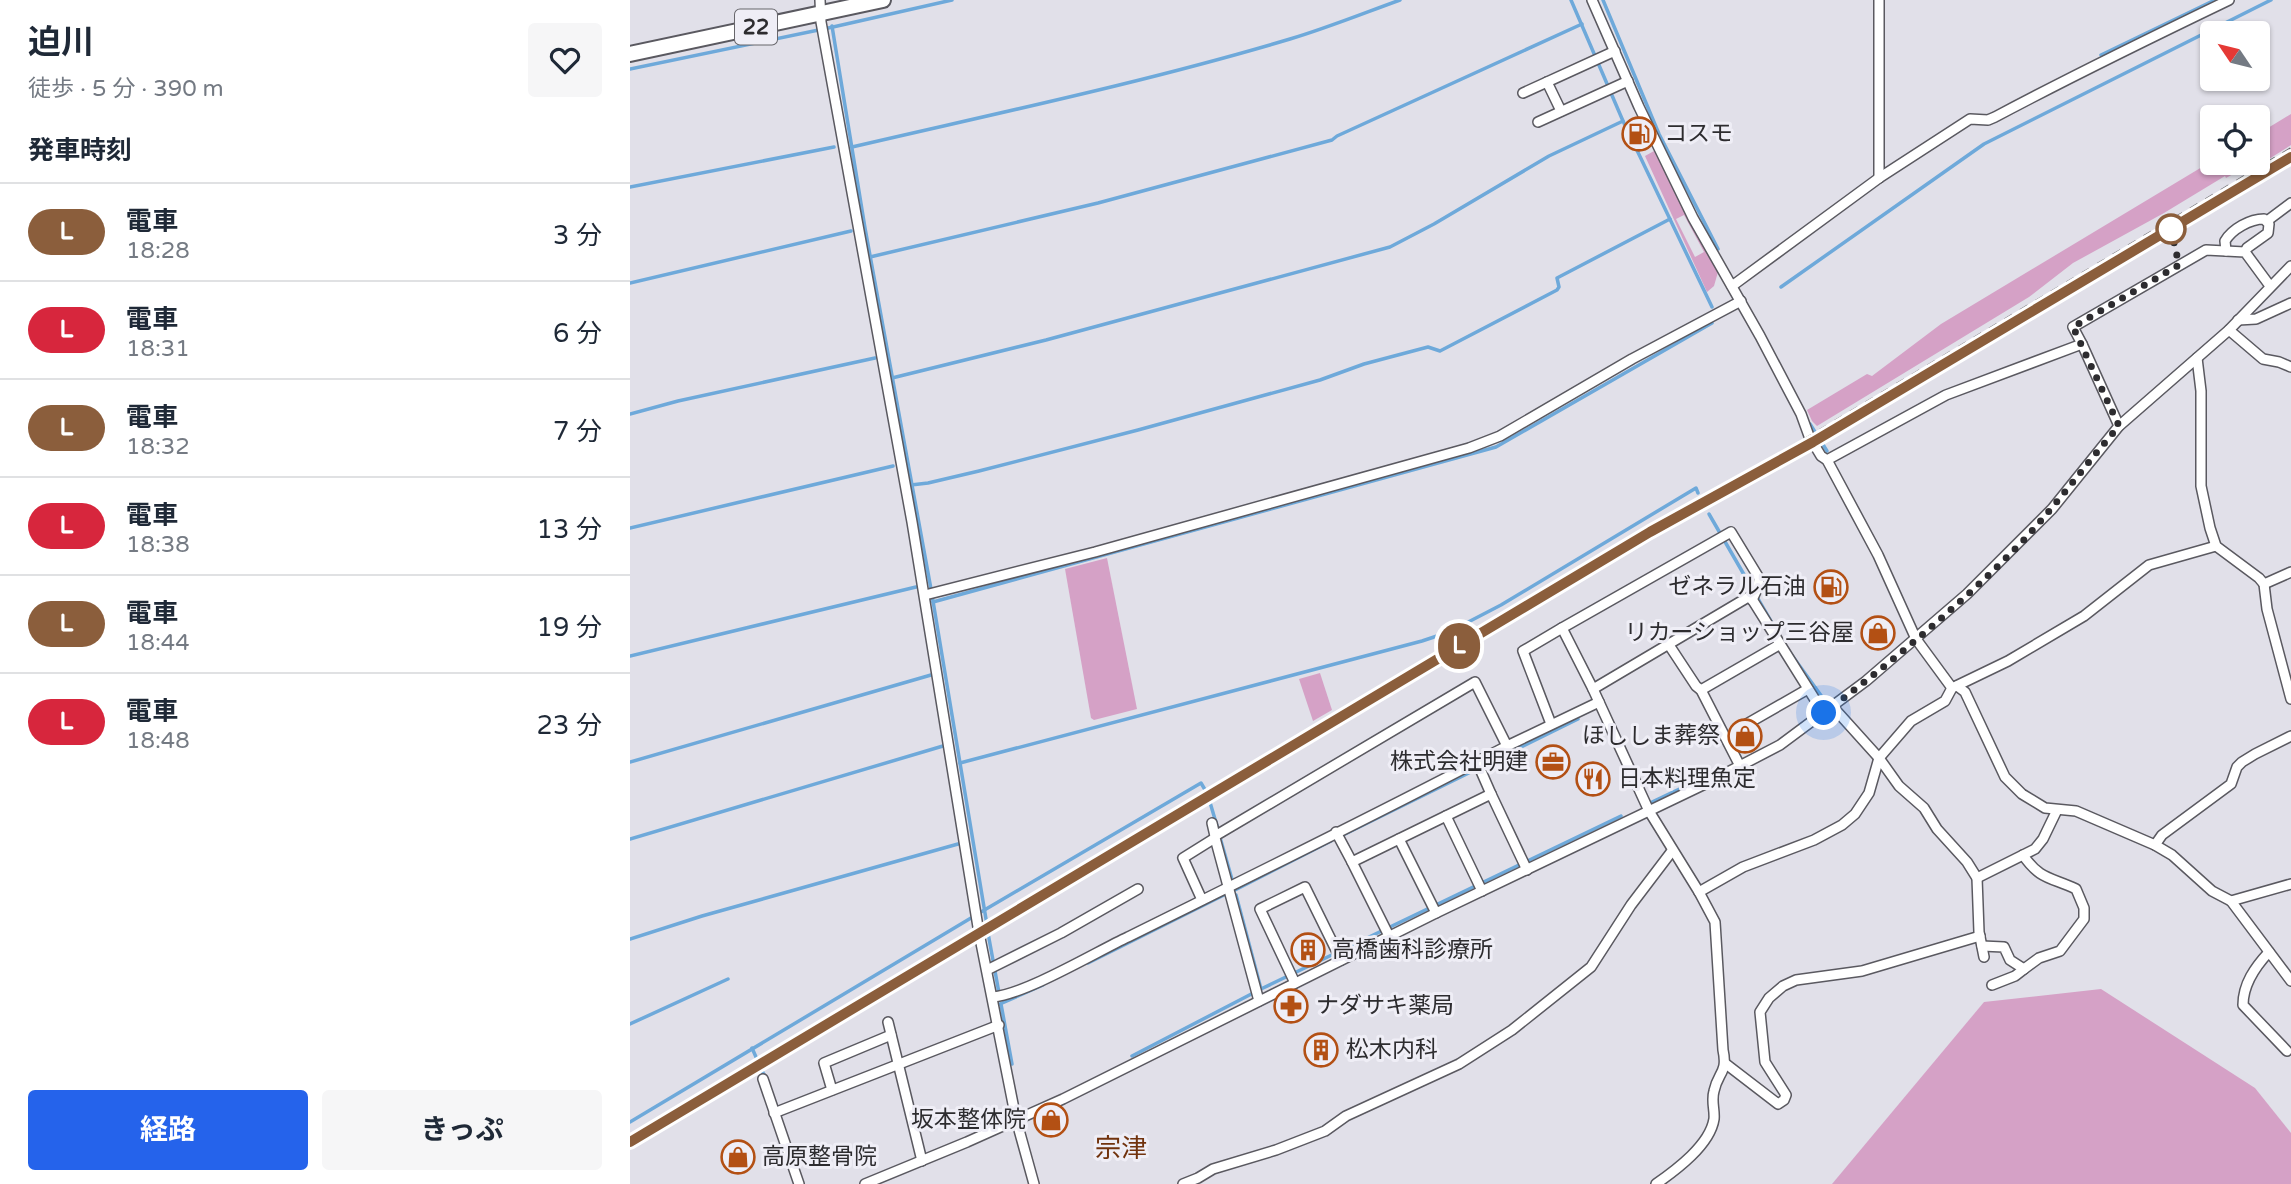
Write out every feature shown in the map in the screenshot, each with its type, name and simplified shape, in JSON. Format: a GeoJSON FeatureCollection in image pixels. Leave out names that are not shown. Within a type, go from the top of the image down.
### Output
{"type":"FeatureCollection","features":[{"type":"Feature","properties":{"kind":"main road","name":"22"},"geometry":{"type":"LineString","coordinates":[[630,54],[821,18],[883,0]]}},
{"type":"Feature","properties":{"kind":"street"},"geometry":{"type":"LineString","coordinates":[[1592,0],[1689,210],[1741,301],[1801,414],[1809,436],[1821,456],[1827,460],[1878,555],[1916,639],[1955,687],[1965,692],[2006,777],[2034,803],[2045,808],[2076,811],[2172,855],[2211,891],[2231,901],[2291,981]]}},
{"type":"Feature","properties":{"kind":"street"},"geometry":{"type":"LineString","coordinates":[[1879,0],[1879,178]]}},
{"type":"Feature","properties":{"kind":"street"},"geometry":{"type":"LineString","coordinates":[[1732,286],[1879,178],[1970,119],[1988,120],[1995,117],[2094,64],[2116,56],[2229,0]]}},
{"type":"Feature","properties":{"kind":"street"},"geometry":{"type":"LineString","coordinates":[[821,18],[929,593],[975,908],[992,967],[998,997],[999,1025],[1016,1119],[1034,1184]]}},
{"type":"Feature","properties":{"kind":"street"},"geometry":{"type":"LineString","coordinates":[[1523,93],[1615,51]]}},
{"type":"Feature","properties":{"kind":"street"},"geometry":{"type":"LineString","coordinates":[[1538,122],[1628,80]]}},
{"type":"Feature","properties":{"kind":"street"},"geometry":{"type":"LineString","coordinates":[[1547,82],[1561,111]]}},
{"type":"Feature","properties":{"kind":"street"},"geometry":{"type":"LineString","coordinates":[[2267,221],[2291,203]]}},
{"type":"Feature","properties":{"kind":"street"},"geometry":{"type":"LineString","coordinates":[[2226,251],[2225,241],[2231,233],[2254,220],[2267,221]]}},
{"type":"Feature","properties":{"kind":"street"},"geometry":{"type":"LineString","coordinates":[[2245,252],[2268,233],[2267,221]]}},
{"type":"Feature","properties":{"kind":"street"},"geometry":{"type":"LineString","coordinates":[[2119,426],[2073,327],[2206,250],[2245,252],[2270,286]]}},
{"type":"Feature","properties":{"kind":"street"},"geometry":{"type":"LineString","coordinates":[[865,1184],[1016,1119],[1164,1050],[1292,977],[1524,864],[1648,811],[1780,745],[1833,707],[1916,639],[2019,545],[2064,495],[2119,426],[2229,330],[2291,266]]}},
{"type":"Feature","properties":{"kind":"street"},"geometry":{"type":"LineString","coordinates":[[929,593],[1095,552],[1469,448],[1500,436],[1632,359],[1741,301]]}},
{"type":"Feature","properties":{"kind":"street"},"geometry":{"type":"LineString","coordinates":[[2238,320],[2256,319],[2291,303]]}},
{"type":"Feature","properties":{"kind":"street"},"geometry":{"type":"LineString","coordinates":[[2229,330],[2263,359],[2291,367]]}},
{"type":"Feature","properties":{"kind":"street"},"geometry":{"type":"LineString","coordinates":[[1827,460],[1946,395],[2082,344]]}},
{"type":"Feature","properties":{"kind":"street"},"geometry":{"type":"LineString","coordinates":[[2197,358],[2201,391],[2201,486],[2216,547],[2264,584],[2267,609],[2290,693]]}},
{"type":"Feature","properties":{"kind":"street"},"geometry":{"type":"LineString","coordinates":[[1551,724],[1523,651],[1731,532],[1759,578],[1755,596],[1779,645],[1824,713]]}},
{"type":"Feature","properties":{"kind":"street"},"geometry":{"type":"LineString","coordinates":[[1699,892],[1743,867],[1814,840],[1842,825],[1855,814],[1869,793],[1879,758],[1911,721],[1945,701],[1955,687],[2008,661],[2084,616],[2149,565],[2216,547]]}},
{"type":"Feature","properties":{"kind":"street"},"geometry":{"type":"LineString","coordinates":[[2264,584],[2291,572]]}},
{"type":"Feature","properties":{"kind":"street"},"geometry":{"type":"LineString","coordinates":[[1593,689],[1750,596],[1755,596]]}},
{"type":"Feature","properties":{"kind":"street"},"geometry":{"type":"LineString","coordinates":[[1562,628],[1593,689],[1648,811],[1699,892],[1714,922],[1726,1065],[1714,1090],[1714,1118],[1708,1135],[1684,1164],[1656,1184]]}},
{"type":"Feature","properties":{"kind":"street"},"geometry":{"type":"LineString","coordinates":[[1669,645],[1701,690],[1740,766]]}},
{"type":"Feature","properties":{"kind":"street"},"geometry":{"type":"LineString","coordinates":[[1701,690],[1779,645]]}},
{"type":"Feature","properties":{"kind":"street"},"geometry":{"type":"LineString","coordinates":[[1202,900],[1183,858],[1217,835],[1475,682],[1507,746]]}},
{"type":"Feature","properties":{"kind":"street"},"geometry":{"type":"LineString","coordinates":[[1745,725],[1808,688]]}},
{"type":"Feature","properties":{"kind":"street"},"geometry":{"type":"LineString","coordinates":[[998,997],[1033,984],[1232,884],[1338,836],[1479,766],[1507,746],[1599,702]]}},
{"type":"Feature","properties":{"kind":"street"},"geometry":{"type":"LineString","coordinates":[[1833,707],[1879,758],[1899,786],[1924,808],[1937,829],[1967,862],[1977,878],[1984,957]]}},
{"type":"Feature","properties":{"kind":"street"},"geometry":{"type":"LineString","coordinates":[[2155,845],[2162,835],[2231,784],[2237,767],[2242,762],[2291,736]]}},
{"type":"Feature","properties":{"kind":"street"},"geometry":{"type":"LineString","coordinates":[[1479,766],[1524,864]]}},
{"type":"Feature","properties":{"kind":"street"},"geometry":{"type":"LineString","coordinates":[[1352,862],[1491,794]]}},
{"type":"Feature","properties":{"kind":"street"},"geometry":{"type":"LineString","coordinates":[[1977,878],[2035,849],[2057,810]]}},
{"type":"Feature","properties":{"kind":"street"},"geometry":{"type":"LineString","coordinates":[[1446,816],[1480,886]]}},
{"type":"Feature","properties":{"kind":"street"},"geometry":{"type":"LineString","coordinates":[[1212,824],[1232,884],[1258,995]]}},
{"type":"Feature","properties":{"kind":"street"},"geometry":{"type":"LineString","coordinates":[[1338,836],[1386,931]]}},
{"type":"Feature","properties":{"kind":"street"},"geometry":{"type":"LineString","coordinates":[[1399,839],[1433,908]]}},
{"type":"Feature","properties":{"kind":"street"},"geometry":{"type":"LineString","coordinates":[[1183,1184],[1213,1169],[1276,1150],[1325,1131],[1346,1115],[1459,1064],[1512,1030],[1591,967],[1631,905],[1672,851]]}},
{"type":"Feature","properties":{"kind":"street"},"geometry":{"type":"LineString","coordinates":[[1992,985],[2015,976],[2039,958],[2060,951],[2084,919],[2084,908],[2076,889],[2041,876],[2023,855]]}},
{"type":"Feature","properties":{"kind":"street"},"geometry":{"type":"LineString","coordinates":[[2231,901],[2291,884]]}},
{"type":"Feature","properties":{"kind":"street"},"geometry":{"type":"LineString","coordinates":[[1292,977],[1260,909],[1294,892],[1306,887],[1338,955]]}},
{"type":"Feature","properties":{"kind":"street"},"geometry":{"type":"LineString","coordinates":[[992,967],[1061,933],[1138,889]]}},
{"type":"Feature","properties":{"kind":"street"},"geometry":{"type":"LineString","coordinates":[[1726,1065],[1778,1104],[1784,1100],[1786,1095],[1765,1062],[1760,1012],[1769,998],[1783,986],[1796,980],[1863,971],[1981,941],[2004,947],[2010,960],[2024,969]]}},
{"type":"Feature","properties":{"kind":"street"},"geometry":{"type":"LineString","coordinates":[[2269,952],[2255,967],[2243,994],[2243,1005],[2287,1051]]}},
{"type":"Feature","properties":{"kind":"street"},"geometry":{"type":"LineString","coordinates":[[888,1022],[922,1161]]}},
{"type":"Feature","properties":{"kind":"street"},"geometry":{"type":"LineString","coordinates":[[774,1113],[999,1025]]}},
{"type":"Feature","properties":{"kind":"street"},"geometry":{"type":"LineString","coordinates":[[832,1090],[824,1063],[891,1035]]}},
{"type":"Feature","properties":{"kind":"street"},"geometry":{"type":"LineString","coordinates":[[763,1079],[799,1184]]}},
{"type":"Feature","properties":{"kind":"shaded area"},"geometry":{"type":"Polygon","coordinates":[[[2291,114],[2291,145],[2270,158],[2270,127],[2291,114]]]}},
{"type":"Feature","properties":{"kind":"shaded area"},"geometry":{"type":"Polygon","coordinates":[[[1654,151],[1718,272],[1714,286],[1707,292],[1645,156],[1654,151]],[[1684,215],[1676,219],[1695,257],[1704,252],[1684,215]]]}},
{"type":"Feature","properties":{"kind":"shaded area"},"geometry":{"type":"Polygon","coordinates":[[[2200,168],[2200,175],[2231,175],[2226,178],[2225,176],[2073,263],[2029,297],[1817,426],[1812,421],[1807,410],[1867,374],[1872,376],[1941,324],[2200,168]]]}},
{"type":"Feature","properties":{"kind":"shaded area"},"geometry":{"type":"Polygon","coordinates":[[[1107,558],[1137,709],[1094,720],[1091,718],[1065,569],[1107,558]]]}},
{"type":"Feature","properties":{"kind":"shaded area"},"geometry":{"type":"Polygon","coordinates":[[[1320,673],[1332,710],[1313,721],[1299,679],[1320,673]]]}},
{"type":"Feature","properties":{"kind":"shaded area"},"geometry":{"type":"Polygon","coordinates":[[[2101,989],[2255,1088],[2291,1133],[2291,1184],[1832,1184],[1984,1002],[2101,989]]]}},
{"type":"Feature","properties":{"kind":"waterway"},"geometry":{"type":"LineString","coordinates":[[630,69],[952,0]]}},
{"type":"Feature","properties":{"kind":"waterway"},"geometry":{"type":"LineString","coordinates":[[852,147],[1236,55],[1304,35],[1400,0]]}},
{"type":"Feature","properties":{"kind":"waterway"},"geometry":{"type":"LineString","coordinates":[[1571,0],[1623,121],[1712,307]]}},
{"type":"Feature","properties":{"kind":"waterway"},"geometry":{"type":"LineString","coordinates":[[1603,0],[1659,134],[1718,249]]}},
{"type":"Feature","properties":{"kind":"waterway"},"geometry":{"type":"LineString","coordinates":[[2101,55],[2215,0]]}},
{"type":"Feature","properties":{"kind":"waterway"},"geometry":{"type":"LineString","coordinates":[[1781,287],[1984,144],[2271,0]]}},
{"type":"Feature","properties":{"kind":"waterway"},"geometry":{"type":"LineString","coordinates":[[870,257],[1098,203],[1332,140],[1582,24]]}},
{"type":"Feature","properties":{"kind":"waterway"},"geometry":{"type":"LineString","coordinates":[[832,26],[987,925]]}},
{"type":"Feature","properties":{"kind":"waterway"},"geometry":{"type":"LineString","coordinates":[[892,378],[1046,340],[1390,247],[1549,156],[1623,121]]}},
{"type":"Feature","properties":{"kind":"waterway"},"geometry":{"type":"LineString","coordinates":[[630,187],[834,147]]}},
{"type":"Feature","properties":{"kind":"waterway"},"geometry":{"type":"LineString","coordinates":[[911,485],[979,471],[1138,430],[1428,347],[1440,351],[1557,290],[1557,278],[1670,219]]}},
{"type":"Feature","properties":{"kind":"waterway"},"geometry":{"type":"LineString","coordinates":[[630,283],[851,231]]}},
{"type":"Feature","properties":{"kind":"waterway"},"geometry":{"type":"LineString","coordinates":[[933,602],[1496,447],[1712,323]]}},
{"type":"Feature","properties":{"kind":"waterway"},"geometry":{"type":"LineString","coordinates":[[630,414],[875,358]]}},
{"type":"Feature","properties":{"kind":"waterway"},"geometry":{"type":"LineString","coordinates":[[1810,424],[1827,451]]}},
{"type":"Feature","properties":{"kind":"waterway"},"geometry":{"type":"LineString","coordinates":[[630,528],[893,466]]}},
{"type":"Feature","properties":{"kind":"waterway"},"geometry":{"type":"LineString","coordinates":[[960,763],[1449,632],[1501,605],[1696,488],[1698,493]]}},
{"type":"Feature","properties":{"kind":"waterway"},"geometry":{"type":"LineString","coordinates":[[1709,514],[1776,630]]}},
{"type":"Feature","properties":{"kind":"waterway"},"geometry":{"type":"LineString","coordinates":[[630,656],[916,587]]}},
{"type":"Feature","properties":{"kind":"waterway"},"geometry":{"type":"LineString","coordinates":[[1791,654],[1825,701]]}},
{"type":"Feature","properties":{"kind":"waterway"},"geometry":{"type":"LineString","coordinates":[[630,762],[931,675]]}},
{"type":"Feature","properties":{"kind":"waterway"},"geometry":{"type":"LineString","coordinates":[[1341,836],[1578,719]]}},
{"type":"Feature","properties":{"kind":"waterway"},"geometry":{"type":"LineString","coordinates":[[630,839],[943,746]]}},
{"type":"Feature","properties":{"kind":"waterway"},"geometry":{"type":"LineString","coordinates":[[981,912],[1201,783],[1207,793]]}},
{"type":"Feature","properties":{"kind":"waterway"},"geometry":{"type":"LineString","coordinates":[[1652,802],[1690,784]]}},
{"type":"Feature","properties":{"kind":"waterway"},"geometry":{"type":"LineString","coordinates":[[1209,799],[1217,826]]}},
{"type":"Feature","properties":{"kind":"waterway"},"geometry":{"type":"LineString","coordinates":[[1132,1056],[1261,989],[1621,816]]}},
{"type":"Feature","properties":{"kind":"waterway"},"geometry":{"type":"LineString","coordinates":[[1219,834],[1233,883]]}},
{"type":"Feature","properties":{"kind":"waterway"},"geometry":{"type":"LineString","coordinates":[[1233,891],[1331,841]]}},
{"type":"Feature","properties":{"kind":"waterway"},"geometry":{"type":"LineString","coordinates":[[630,939],[958,844]]}},
{"type":"Feature","properties":{"kind":"waterway"},"geometry":{"type":"LineString","coordinates":[[1088,963],[1226,894]]}},
{"type":"Feature","properties":{"kind":"waterway"},"geometry":{"type":"LineString","coordinates":[[1236,895],[1261,989]]}},
{"type":"Feature","properties":{"kind":"waterway"},"geometry":{"type":"LineString","coordinates":[[630,1122],[971,918]]}},
{"type":"Feature","properties":{"kind":"waterway"},"geometry":{"type":"LineString","coordinates":[[988,933],[999,993]]}},
{"type":"Feature","properties":{"kind":"waterway"},"geometry":{"type":"LineString","coordinates":[[630,1024],[728,979]]}},
{"type":"Feature","properties":{"kind":"waterway"},"geometry":{"type":"LineString","coordinates":[[1000,1004],[1043,985]]}},
{"type":"Feature","properties":{"kind":"waterway"},"geometry":{"type":"LineString","coordinates":[[1001,1004],[1012,1064]]}},
{"type":"Feature","properties":{"kind":"waterway"},"geometry":{"type":"LineString","coordinates":[[752,1048],[764,1075]]}},
{"type":"Feature","properties":{"kind":"railway"},"geometry":{"type":"LineString","coordinates":[[630,1142],[2291,149]]}},
{"type":"Feature","properties":{"kind":"train","name":"L"},"geometry":{"type":"LineString","coordinates":[[630,1142],[1650,532],[1813,442],[2291,157]]}},
{"type":"Feature","properties":{"kind":"place","name":"コスモ"},"geometry":{"type":"Point","coordinates":[1639,134]}},
{"type":"Feature","properties":{"kind":"place","name":"ゼネラル石油"},"geometry":{"type":"Point","coordinates":[1831,587]}},
{"type":"Feature","properties":{"kind":"place","name":"リカーショップ三谷屋"},"geometry":{"type":"Point","coordinates":[1878,633]}},
{"type":"Feature","properties":{"kind":"place","name":"ほししま葬祭"},"geometry":{"type":"Point","coordinates":[1745,736]}},
{"type":"Feature","properties":{"kind":"place","name":"株式会社明建"},"geometry":{"type":"Point","coordinates":[1553,762]}},
{"type":"Feature","properties":{"kind":"place","name":"日本料理魚定"},"geometry":{"type":"Point","coordinates":[1593,779]}},
{"type":"Feature","properties":{"kind":"place","name":"高橋歯科診療所"},"geometry":{"type":"Point","coordinates":[1308,950]}},
{"type":"Feature","properties":{"kind":"place","name":"ナダサキ薬局"},"geometry":{"type":"Point","coordinates":[1291,1006]}},
{"type":"Feature","properties":{"kind":"place","name":"松木内科"},"geometry":{"type":"Point","coordinates":[1321,1050]}},
{"type":"Feature","properties":{"kind":"place","name":"坂本整体院"},"geometry":{"type":"Point","coordinates":[1051,1120]}},
{"type":"Feature","properties":{"kind":"place","name":"高原整骨院"},"geometry":{"type":"Point","coordinates":[738,1157]}},
{"type":"Feature","properties":{"kind":"district","name":"宗津"},"geometry":{"type":"Point","coordinates":[1121,1148]}},
{"type":"Feature","properties":{"kind":"route"},"geometry":{"type":"LineString","coordinates":[[1824,713],[1916,639],[2019,545],[2064,495],[2119,426],[2073,327],[2179,265],[2171,229]]}}]}
